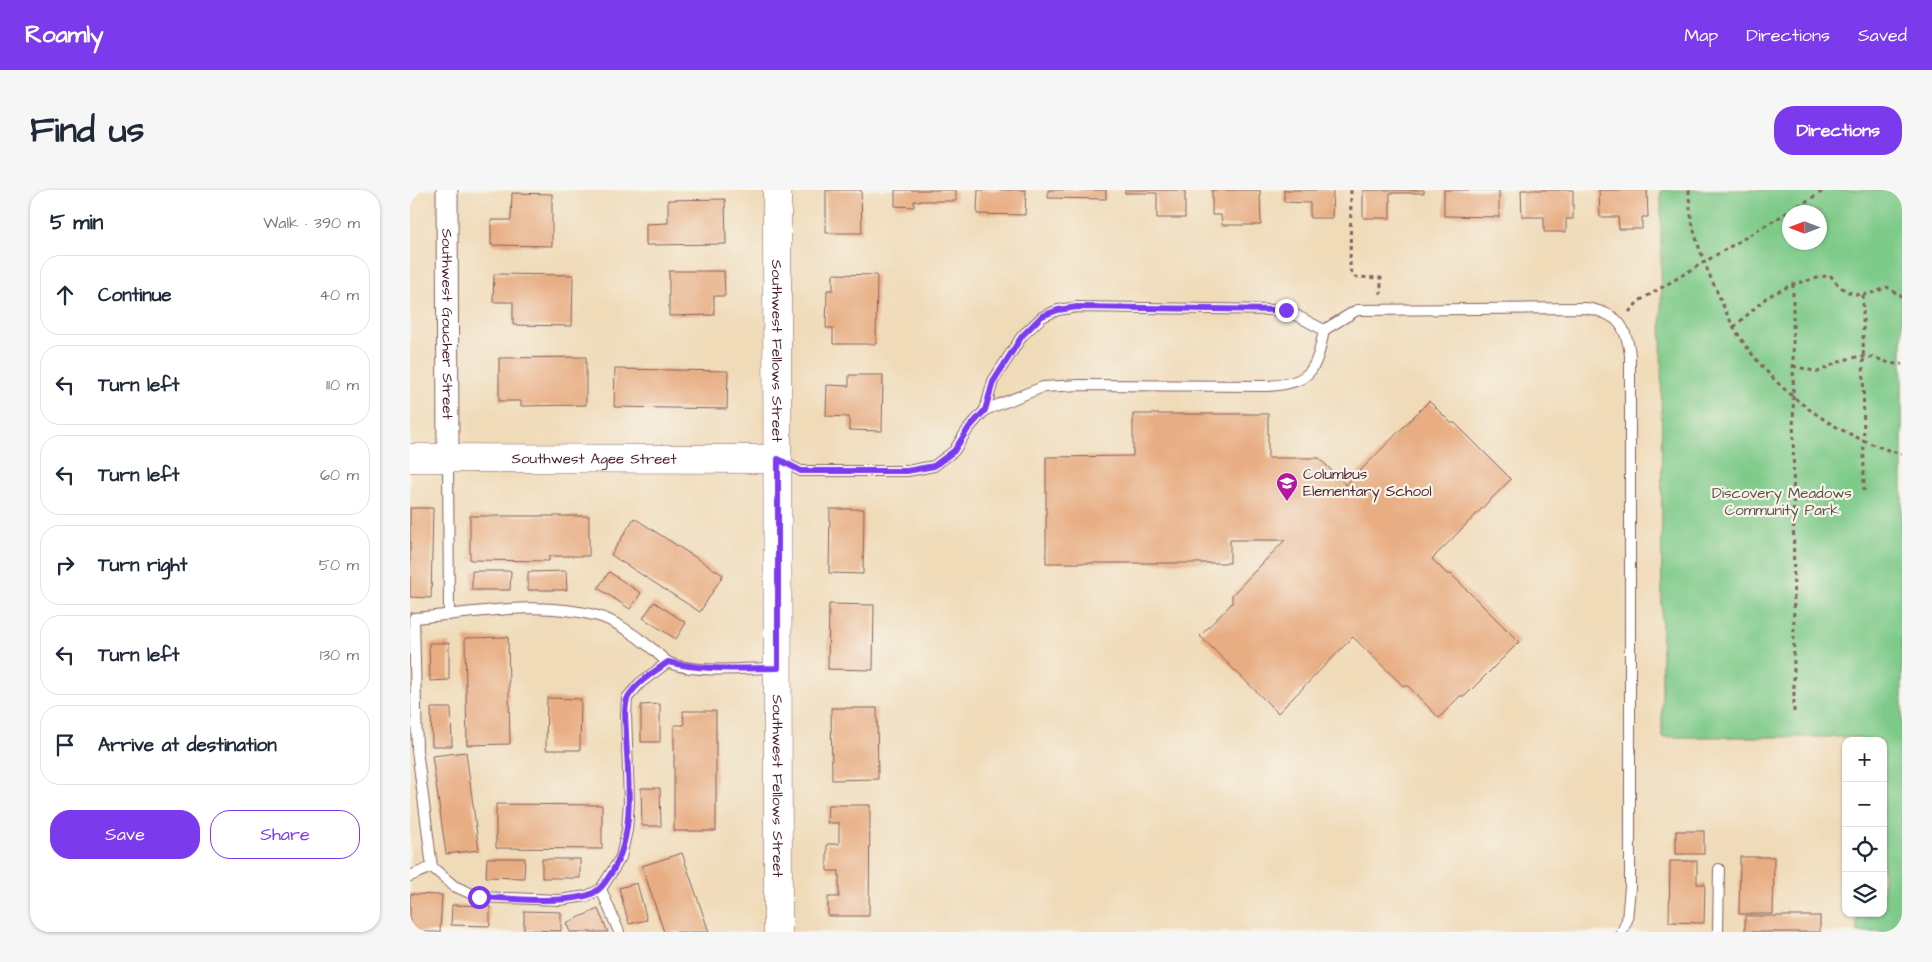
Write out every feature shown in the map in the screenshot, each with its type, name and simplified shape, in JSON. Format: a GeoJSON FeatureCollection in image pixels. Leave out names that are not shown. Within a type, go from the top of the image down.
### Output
{"type":"FeatureCollection","features":[{"type":"Feature","properties":{"kind":"street","name":"Southwest Goucher Street"},"geometry":{"type":"LineString","coordinates":[[447,190],[448,458]]}},
{"type":"Feature","properties":{"kind":"street","name":"Southwest Fellows Street"},"geometry":{"type":"LineString","coordinates":[[777,190],[778,932]]}},
{"type":"Feature","properties":{"kind":"street","name":"Southwest Agee Street"},"geometry":{"type":"LineString","coordinates":[[410,458],[778,459]]}},
{"type":"Feature","properties":{"kind":"lane"},"geometry":{"type":"LineString","coordinates":[[778,459],[801,471],[907,471],[934,466],[954,451],[968,429],[985,410],[993,382],[1022,336],[1042,316],[1058,310],[1077,307],[1286,310],[1324,330]]}},
{"type":"Feature","properties":{"kind":"lane"},"geometry":{"type":"LineString","coordinates":[[985,410],[1043,387],[1080,385],[1268,386],[1290,384],[1312,371],[1318,358],[1324,330],[1356,310],[1585,308],[1603,311],[1620,322],[1628,337],[1630,355],[1630,887],[1627,920],[1622,932]]}},
{"type":"Feature","properties":{"kind":"lane"},"geometry":{"type":"LineString","coordinates":[[448,458],[450,615]]}},
{"type":"Feature","properties":{"kind":"lane"},"geometry":{"type":"LineString","coordinates":[[668,662],[640,683],[628,698],[626,715],[629,801],[627,830],[621,857],[601,889],[587,896],[559,900],[479,897],[454,886],[432,867],[417,750],[412,618],[524,608],[572,610],[601,616],[649,646],[668,662],[706,668],[778,668]]}},
{"type":"Feature","properties":{"kind":"lane"},"geometry":{"type":"LineString","coordinates":[[410,876],[432,867]]}},
{"type":"Feature","properties":{"kind":"lane"},"geometry":{"type":"LineString","coordinates":[[1718,932],[1719,868]]}},
{"type":"Feature","properties":{"kind":"lane"},"geometry":{"type":"LineString","coordinates":[[601,889],[619,932]]}},
{"type":"Feature","properties":{"kind":"path"},"geometry":{"type":"LineString","coordinates":[[1351,190],[1350,270],[1355,277],[1381,278],[1381,310]]}},
{"type":"Feature","properties":{"kind":"path"},"geometry":{"type":"LineString","coordinates":[[1689,190],[1693,233],[1703,261],[1734,327],[1765,368],[1793,395],[1826,421],[1864,440],[1902,454]]}},
{"type":"Feature","properties":{"kind":"path"},"geometry":{"type":"LineString","coordinates":[[1620,322],[1639,301],[1703,261],[1826,190]]}},
{"type":"Feature","properties":{"kind":"path"},"geometry":{"type":"LineString","coordinates":[[1734,327],[1767,297],[1793,284],[1830,275],[1838,285],[1848,292],[1863,295],[1874,293],[1887,287],[1902,297]]}},
{"type":"Feature","properties":{"kind":"path"},"geometry":{"type":"LineString","coordinates":[[1793,284],[1794,712]]}},
{"type":"Feature","properties":{"kind":"path"},"geometry":{"type":"LineString","coordinates":[[1863,295],[1864,494]]}},
{"type":"Feature","properties":{"kind":"path"},"geometry":{"type":"LineString","coordinates":[[1793,366],[1818,372],[1845,358],[1863,357],[1874,358],[1890,364],[1902,364]]}},
{"type":"Feature","properties":{"kind":"green space","name":"Discovery Meadows Community Park"},"geometry":{"type":"Polygon","coordinates":[[[1661,190],[1902,190],[1902,932],[1857,932],[1857,917],[1887,917],[1887,737],[1662,737],[1661,190]]]}},
{"type":"Feature","properties":{"kind":"building"},"geometry":{"type":"Polygon","coordinates":[[[826,190],[861,190],[862,233],[826,233],[826,190]]]}},
{"type":"Feature","properties":{"kind":"building"},"geometry":{"type":"Polygon","coordinates":[[[895,190],[956,190],[956,201],[914,201],[914,207],[895,206],[895,190]]]}},
{"type":"Feature","properties":{"kind":"building"},"geometry":{"type":"Polygon","coordinates":[[[978,190],[1026,190],[1025,215],[977,214],[978,190]]]}},
{"type":"Feature","properties":{"kind":"building"},"geometry":{"type":"Polygon","coordinates":[[[1048,190],[1106,190],[1106,199],[1048,198],[1048,190]]]}},
{"type":"Feature","properties":{"kind":"building"},"geometry":{"type":"Polygon","coordinates":[[[1125,190],[1185,190],[1185,218],[1157,218],[1157,193],[1125,193],[1125,190]]]}},
{"type":"Feature","properties":{"kind":"building"},"geometry":{"type":"Polygon","coordinates":[[[1212,190],[1260,190],[1261,225],[1222,225],[1221,215],[1212,215],[1212,190]]]}},
{"type":"Feature","properties":{"kind":"building"},"geometry":{"type":"Polygon","coordinates":[[[1284,190],[1333,190],[1332,218],[1310,218],[1310,203],[1284,202],[1284,190]]]}},
{"type":"Feature","properties":{"kind":"building"},"geometry":{"type":"Polygon","coordinates":[[[1363,190],[1424,190],[1424,193],[1390,193],[1390,218],[1363,218],[1363,190]]]}},
{"type":"Feature","properties":{"kind":"building"},"geometry":{"type":"Polygon","coordinates":[[[1444,190],[1499,190],[1499,217],[1444,216],[1444,190]]]}},
{"type":"Feature","properties":{"kind":"building"},"geometry":{"type":"Polygon","coordinates":[[[1521,190],[1573,190],[1573,219],[1566,219],[1566,232],[1544,232],[1544,217],[1522,217],[1521,190]]]}},
{"type":"Feature","properties":{"kind":"building"},"geometry":{"type":"Polygon","coordinates":[[[1599,190],[1647,190],[1648,217],[1642,217],[1642,229],[1619,229],[1618,217],[1600,217],[1599,190]]]}},
{"type":"Feature","properties":{"kind":"building"},"geometry":{"type":"Polygon","coordinates":[[[512,193],[552,194],[552,246],[491,245],[491,220],[511,220],[512,193]]]}},
{"type":"Feature","properties":{"kind":"building"},"geometry":{"type":"Polygon","coordinates":[[[725,199],[726,244],[646,245],[646,224],[668,223],[668,200],[725,199]]]}},
{"type":"Feature","properties":{"kind":"building"},"geometry":{"type":"Polygon","coordinates":[[[669,271],[724,271],[725,296],[714,296],[714,315],[669,316],[669,271]]]}},
{"type":"Feature","properties":{"kind":"building"},"geometry":{"type":"Polygon","coordinates":[[[494,274],[573,275],[572,326],[513,325],[513,302],[493,302],[494,274]]]}},
{"type":"Feature","properties":{"kind":"building"},"geometry":{"type":"Polygon","coordinates":[[[833,274],[877,275],[876,344],[833,344],[833,328],[826,328],[827,290],[833,290],[833,274]]]}},
{"type":"Feature","properties":{"kind":"building"},"geometry":{"type":"Polygon","coordinates":[[[586,357],[586,405],[521,406],[521,401],[499,401],[499,358],[586,357]]]}},
{"type":"Feature","properties":{"kind":"building"},"geometry":{"type":"Polygon","coordinates":[[[615,369],[728,371],[727,409],[614,407],[615,369]]]}},
{"type":"Feature","properties":{"kind":"building"},"geometry":{"type":"Polygon","coordinates":[[[849,375],[883,375],[882,431],[849,430],[849,417],[826,416],[827,385],[849,386],[849,375]]]}},
{"type":"Feature","properties":{"kind":"building"},"geometry":{"type":"Polygon","coordinates":[[[1429,401],[1451,423],[1455,423],[1511,479],[1432,559],[1447,574],[1451,574],[1519,642],[1465,696],[1460,696],[1439,718],[1408,686],[1403,686],[1353,637],[1278,713],[1200,636],[1232,603],[1232,595],[1285,540],[1230,540],[1230,563],[1046,563],[1046,457],[1133,456],[1133,414],[1268,414],[1268,458],[1319,458],[1346,485],[1429,401]]]}},
{"type":"Feature","properties":{"kind":"building"},"geometry":{"type":"Polygon","coordinates":[[[410,508],[433,508],[431,598],[410,597],[410,508]]]}},
{"type":"Feature","properties":{"kind":"building"},"geometry":{"type":"Polygon","coordinates":[[[830,509],[864,509],[863,574],[829,573],[830,509]]]}},
{"type":"Feature","properties":{"kind":"building"},"geometry":{"type":"Polygon","coordinates":[[[470,516],[589,516],[589,556],[549,556],[549,561],[470,560],[470,516]]]}},
{"type":"Feature","properties":{"kind":"building"},"geometry":{"type":"Polygon","coordinates":[[[634,518],[723,575],[700,612],[611,555],[634,518]]]}},
{"type":"Feature","properties":{"kind":"building"},"geometry":{"type":"Polygon","coordinates":[[[472,571],[511,571],[510,590],[472,590],[472,571]]]}},
{"type":"Feature","properties":{"kind":"building"},"geometry":{"type":"Polygon","coordinates":[[[566,571],[567,590],[528,590],[528,572],[566,571]]]}},
{"type":"Feature","properties":{"kind":"building"},"geometry":{"type":"Polygon","coordinates":[[[609,572],[641,593],[630,609],[598,588],[609,572]]]}},
{"type":"Feature","properties":{"kind":"building"},"geometry":{"type":"Polygon","coordinates":[[[654,602],[686,623],[676,639],[643,618],[654,602]]]}},
{"type":"Feature","properties":{"kind":"building"},"geometry":{"type":"Polygon","coordinates":[[[829,604],[874,605],[873,670],[828,669],[829,604]]]}},
{"type":"Feature","properties":{"kind":"building"},"geometry":{"type":"Polygon","coordinates":[[[508,637],[510,744],[467,745],[465,638],[508,637]]]}},
{"type":"Feature","properties":{"kind":"building"},"geometry":{"type":"Polygon","coordinates":[[[429,643],[449,643],[449,680],[430,681],[429,643]]]}},
{"type":"Feature","properties":{"kind":"building"},"geometry":{"type":"Polygon","coordinates":[[[547,698],[581,699],[580,750],[546,750],[547,698]]]}},
{"type":"Feature","properties":{"kind":"building"},"geometry":{"type":"Polygon","coordinates":[[[660,704],[660,742],[641,742],[641,705],[660,704]]]}},
{"type":"Feature","properties":{"kind":"building"},"geometry":{"type":"Polygon","coordinates":[[[431,708],[451,708],[452,746],[432,746],[431,708]]]}},
{"type":"Feature","properties":{"kind":"building"},"geometry":{"type":"Polygon","coordinates":[[[831,708],[877,708],[878,779],[832,780],[831,708]]]}},
{"type":"Feature","properties":{"kind":"building"},"geometry":{"type":"Polygon","coordinates":[[[683,711],[716,711],[716,831],[674,831],[674,725],[684,725],[683,711]]]}},
{"type":"Feature","properties":{"kind":"building"},"geometry":{"type":"Polygon","coordinates":[[[466,752],[479,850],[446,854],[432,756],[466,752]]]}},
{"type":"Feature","properties":{"kind":"building"},"geometry":{"type":"Polygon","coordinates":[[[641,788],[660,788],[661,826],[642,826],[641,788]]]}},
{"type":"Feature","properties":{"kind":"building"},"geometry":{"type":"Polygon","coordinates":[[[496,804],[602,805],[602,849],[496,848],[496,804]]]}},
{"type":"Feature","properties":{"kind":"building"},"geometry":{"type":"Polygon","coordinates":[[[828,805],[870,805],[869,916],[828,916],[828,897],[839,897],[839,871],[827,871],[827,844],[839,844],[839,823],[827,823],[828,805]]]}},
{"type":"Feature","properties":{"kind":"building"},"geometry":{"type":"Polygon","coordinates":[[[1676,831],[1704,831],[1704,854],[1676,854],[1676,831]]]}},
{"type":"Feature","properties":{"kind":"building"},"geometry":{"type":"Polygon","coordinates":[[[682,853],[709,932],[664,932],[642,866],[682,853]]]}},
{"type":"Feature","properties":{"kind":"building"},"geometry":{"type":"Polygon","coordinates":[[[1740,857],[1774,857],[1773,914],[1739,914],[1740,857]]]}},
{"type":"Feature","properties":{"kind":"building"},"geometry":{"type":"Polygon","coordinates":[[[487,858],[525,858],[524,878],[486,877],[487,858]]]}},
{"type":"Feature","properties":{"kind":"building"},"geometry":{"type":"Polygon","coordinates":[[[542,859],[580,859],[580,878],[542,878],[542,859]]]}},
{"type":"Feature","properties":{"kind":"building"},"geometry":{"type":"Polygon","coordinates":[[[1670,861],[1697,861],[1697,884],[1705,884],[1704,923],[1669,922],[1670,861]]]}},
{"type":"Feature","properties":{"kind":"building"},"geometry":{"type":"Polygon","coordinates":[[[637,883],[647,920],[629,924],[619,888],[637,883]]]}},
{"type":"Feature","properties":{"kind":"building"},"geometry":{"type":"Polygon","coordinates":[[[410,894],[442,895],[440,932],[410,932],[410,894]]]}},
{"type":"Feature","properties":{"kind":"building"},"geometry":{"type":"Polygon","coordinates":[[[452,905],[490,906],[490,926],[451,925],[452,905]]]}},
{"type":"Feature","properties":{"kind":"building"},"geometry":{"type":"Polygon","coordinates":[[[598,909],[608,932],[570,932],[566,923],[598,909]]]}},
{"type":"Feature","properties":{"kind":"building"},"geometry":{"type":"Polygon","coordinates":[[[524,911],[561,912],[561,931],[524,930],[524,911]]]}},
{"type":"Feature","properties":{"kind":"building"},"geometry":{"type":"Polygon","coordinates":[[[1745,916],[1820,916],[1820,932],[1745,932],[1745,916]]]}},
{"type":"Feature","properties":{"kind":"place","name":"Columbus Elementary School"},"geometry":{"type":"Point","coordinates":[1287,502]}},
{"type":"Feature","properties":{"kind":"route"},"geometry":{"type":"LineString","coordinates":[[479,897],[559,900],[587,896],[601,889],[621,857],[627,830],[629,801],[626,715],[628,698],[640,683],[668,662],[706,668],[778,668],[778,459],[801,471],[907,471],[934,466],[954,451],[968,429],[985,410],[993,382],[1022,336],[1042,316],[1058,310],[1077,307],[1286,310]]}}]}
